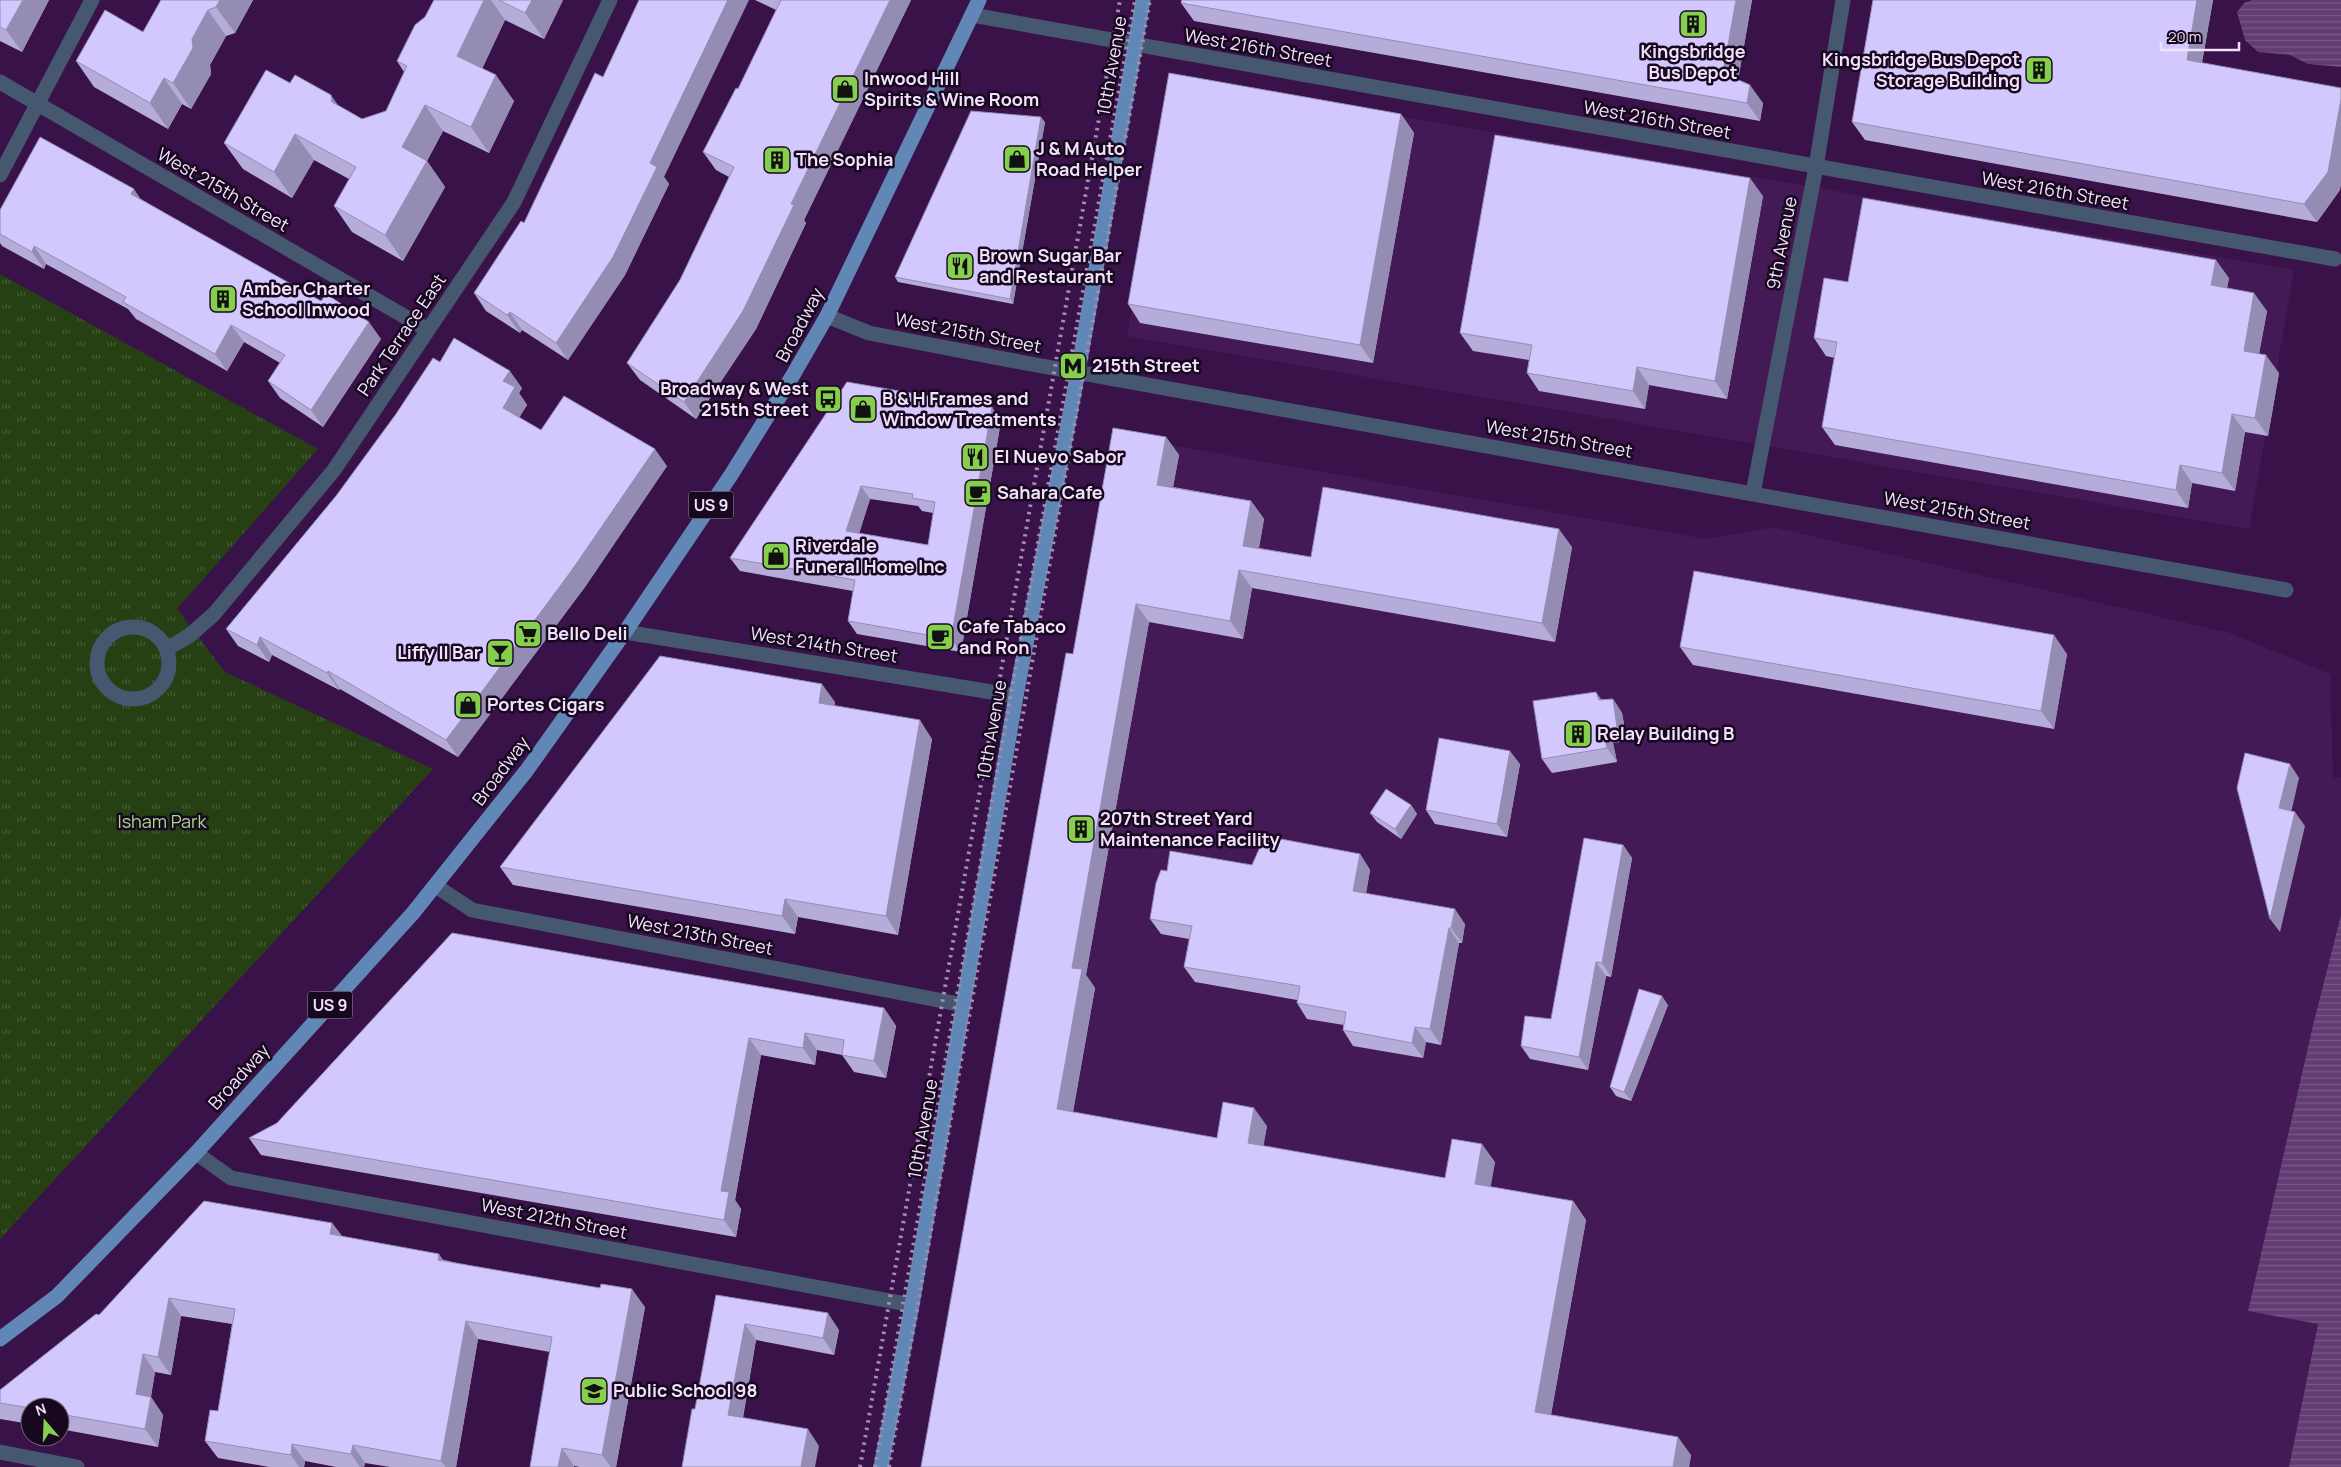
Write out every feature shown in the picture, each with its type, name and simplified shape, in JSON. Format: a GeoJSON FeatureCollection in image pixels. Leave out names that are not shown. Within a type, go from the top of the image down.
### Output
{"type":"FeatureCollection","features":[{"type":"Feature","properties":{"kind":"main road","name":"Broadway"},"geometry":{"type":"LineString","coordinates":[[0,1339],[57,1296],[196,1153],[436,886],[527,770],[626,632],[731,475],[794,375],[827,316],[979,0]]}},
{"type":"Feature","properties":{"kind":"main road","name":"10th Avenue"},"geometry":{"type":"LineString","coordinates":[[881,1467],[912,1305],[1016,696],[1078,372],[1143,0]]}},
{"type":"Feature","properties":{"kind":"street"},"geometry":{"type":"LineString","coordinates":[[0,175],[92,0]]}},
{"type":"Feature","properties":{"kind":"street","name":"Park Terrace East"},"geometry":{"type":"LineString","coordinates":[[166,649],[189,636],[214,614],[334,470],[514,202],[610,0]]}},
{"type":"Feature","properties":{"kind":"street","name":"9th Avenue"},"geometry":{"type":"LineString","coordinates":[[1753,493],[1816,167],[1843,0]]}},
{"type":"Feature","properties":{"kind":"street","name":"West 216th Street"},"geometry":{"type":"LineString","coordinates":[[972,15],[2335,259]]}},
{"type":"Feature","properties":{"kind":"street","name":"West 215th Street"},"geometry":{"type":"LineString","coordinates":[[0,82],[428,330]]}},
{"type":"Feature","properties":{"kind":"street","name":"West 215th Street"},"geometry":{"type":"LineString","coordinates":[[827,316],[869,332],[1078,372],[2286,590]]}},
{"type":"Feature","properties":{"kind":"street"},"geometry":{"type":"LineString","coordinates":[[134,627],[145,629],[157,636],[166,649],[169,662],[165,680],[157,691],[145,698],[132,700],[120,698],[109,691],[97,673],[96,660],[100,646],[109,635],[121,628],[134,627]]}},
{"type":"Feature","properties":{"kind":"street","name":"West 214th Street"},"geometry":{"type":"LineString","coordinates":[[626,632],[1016,696]]}},
{"type":"Feature","properties":{"kind":"street","name":"West 213th Street"},"geometry":{"type":"LineString","coordinates":[[436,886],[472,910],[964,1005]]}},
{"type":"Feature","properties":{"kind":"street","name":"West 212th Street"},"geometry":{"type":"LineString","coordinates":[[196,1153],[231,1178],[912,1305]]}},
{"type":"Feature","properties":{"kind":"street"},"geometry":{"type":"LineString","coordinates":[[0,1452],[77,1467]]}},
{"type":"Feature","properties":{"kind":"shaded area"},"geometry":{"type":"Polygon","coordinates":[[[2252,0],[2341,0],[2341,67],[2308,64],[2290,55],[2258,52],[2245,40],[2237,12],[2244,3],[2252,0]]]}},
{"type":"Feature","properties":{"kind":"shaded area"},"geometry":{"type":"Polygon","coordinates":[[[1172,77],[2294,270],[2249,529],[1127,336],[1172,77]]]}},
{"type":"Feature","properties":{"kind":"shaded area"},"geometry":{"type":"Polygon","coordinates":[[[1118,436],[1706,539],[1773,527],[2230,633],[2330,674],[2333,778],[2341,777],[2341,915],[2313,1025],[2248,1311],[2318,1323],[2289,1467],[933,1467],[1118,436]]]}},
{"type":"Feature","properties":{"kind":"shaded area"},"geometry":{"type":"Polygon","coordinates":[[[2341,915],[2341,1467],[2289,1467],[2318,1324],[2248,1311],[2313,1025],[2341,915]]]}},
{"type":"Feature","properties":{"kind":"green space","name":"Isham Park"},"geometry":{"type":"Polygon","coordinates":[[[0,274],[318,449],[177,609],[225,672],[433,769],[0,1239],[0,274]]]}},
{"type":"Feature","properties":{"kind":"building"},"geometry":{"type":"Polygon","coordinates":[[[0,0],[23,0],[6,30],[0,27],[0,0]]]}},
{"type":"Feature","properties":{"kind":"building"},"geometry":{"type":"Polygon","coordinates":[[[161,0],[220,0],[216,7],[208,10],[192,39],[193,48],[173,83],[164,78],[150,103],[76,61],[105,10],[143,32],[161,0]]]}},
{"type":"Feature","properties":{"kind":"building"},"geometry":{"type":"Polygon","coordinates":[[[434,0],[484,0],[457,56],[496,75],[471,127],[425,105],[402,147],[427,161],[385,235],[334,206],[356,167],[295,134],[274,172],[224,143],[266,70],[290,83],[295,75],[331,95],[332,102],[362,119],[386,111],[407,66],[397,61],[415,25],[425,17],[434,0]]]}},
{"type":"Feature","properties":{"kind":"building"},"geometry":{"type":"Polygon","coordinates":[[[499,0],[532,0],[525,13],[499,0]]]}},
{"type":"Feature","properties":{"kind":"building"},"geometry":{"type":"Polygon","coordinates":[[[639,0],[728,0],[650,163],[657,167],[613,257],[556,343],[510,312],[507,315],[474,293],[521,221],[524,223],[595,73],[603,77],[639,0]]]}},
{"type":"Feature","properties":{"kind":"building"},"geometry":{"type":"Polygon","coordinates":[[[781,0],[890,0],[791,204],[794,205],[743,311],[684,402],[627,363],[680,280],[734,167],[703,152],[736,88],[738,89],[781,0]]]}},
{"type":"Feature","properties":{"kind":"building"},"geometry":{"type":"Polygon","coordinates":[[[1182,0],[1736,0],[1723,73],[1750,85],[1747,103],[1181,3],[1182,0]]]}},
{"type":"Feature","properties":{"kind":"building","name":"Kingsbridge Bus Depot"},"geometry":{"type":"Polygon","coordinates":[[[1873,0],[2197,0],[2187,60],[2341,88],[2341,99],[2328,172],[2304,204],[1852,122],[1873,0]]]}},
{"type":"Feature","properties":{"kind":"building"},"geometry":{"type":"Polygon","coordinates":[[[1169,73],[1401,114],[1360,345],[1128,304],[1169,73]]]}},
{"type":"Feature","properties":{"kind":"building"},"geometry":{"type":"Polygon","coordinates":[[[971,111],[1041,117],[1010,299],[895,277],[971,111]]]}},
{"type":"Feature","properties":{"kind":"building"},"geometry":{"type":"Polygon","coordinates":[[[1495,135],[1750,178],[1715,381],[1637,367],[1633,391],[1527,373],[1532,345],[1460,333],[1495,135]]]}},
{"type":"Feature","properties":{"kind":"building"},"geometry":{"type":"Polygon","coordinates":[[[40,137],[134,189],[131,194],[321,301],[326,294],[369,322],[311,410],[268,381],[285,355],[231,325],[215,354],[123,302],[126,297],[34,246],[32,252],[0,234],[0,210],[40,137]]]}},
{"type":"Feature","properties":{"kind":"building"},"geometry":{"type":"Polygon","coordinates":[[[1863,198],[2216,260],[2211,285],[2254,293],[2244,351],[2266,355],[2255,418],[2232,414],[2222,473],[2180,465],[2176,490],[1822,427],[1837,342],[1814,338],[1824,278],[1848,282],[1863,198]]]}},
{"type":"Feature","properties":{"kind":"building"},"geometry":{"type":"Polygon","coordinates":[[[454,338],[510,371],[503,381],[515,387],[503,408],[541,430],[564,396],[655,449],[572,570],[446,740],[328,671],[327,673],[260,637],[257,645],[226,629],[336,496],[396,414],[433,358],[440,362],[454,338]]]}},
{"type":"Feature","properties":{"kind":"building"},"geometry":{"type":"Polygon","coordinates":[[[847,382],[992,407],[951,639],[848,621],[855,580],[730,558],[847,382]],[[861,486],[846,531],[928,545],[935,502],[912,498],[913,494],[861,486]]]}},
{"type":"Feature","properties":{"kind":"building","name":"207th Street Yard Maintenance Facility"},"geometry":{"type":"Polygon","coordinates":[[[1113,428],[1166,437],[1157,485],[1251,501],[1243,546],[1311,557],[1323,487],[1559,529],[1542,623],[1239,570],[1230,621],[1136,604],[1072,968],[1082,969],[1057,1109],[1217,1138],[1223,1102],[1254,1108],[1248,1143],[1445,1178],[1452,1139],[1482,1144],[1475,1184],[1573,1201],[1535,1412],[1678,1437],[1673,1467],[921,1467],[1066,653],[1073,654],[1113,428]]]}},
{"type":"Feature","properties":{"kind":"building"},"geometry":{"type":"Polygon","coordinates":[[[1694,571],[2054,635],[2041,711],[1680,647],[1694,571]]]}},
{"type":"Feature","properties":{"kind":"building"},"geometry":{"type":"Polygon","coordinates":[[[660,656],[822,684],[819,703],[920,720],[886,916],[785,899],[782,916],[500,867],[660,656]]]}},
{"type":"Feature","properties":{"kind":"building","name":"Relay Building B"},"geometry":{"type":"Polygon","coordinates":[[[1596,692],[1599,700],[1613,699],[1617,727],[1603,730],[1607,748],[1542,759],[1533,701],[1596,692]]]}},
{"type":"Feature","properties":{"kind":"building"},"geometry":{"type":"Polygon","coordinates":[[[1439,738],[1510,751],[1497,824],[1426,810],[1439,738]]]}},
{"type":"Feature","properties":{"kind":"building"},"geometry":{"type":"Polygon","coordinates":[[[2245,753],[2290,764],[2279,808],[2295,812],[2270,919],[2237,788],[2245,753]]]}},
{"type":"Feature","properties":{"kind":"building"},"geometry":{"type":"Polygon","coordinates":[[[1386,789],[1411,805],[1395,829],[1370,813],[1386,789]]]}},
{"type":"Feature","properties":{"kind":"building"},"geometry":{"type":"Polygon","coordinates":[[[1265,836],[1360,854],[1353,891],[1455,909],[1451,928],[1449,928],[1430,1029],[1415,1027],[1412,1043],[1343,1030],[1346,1012],[1297,1003],[1300,986],[1184,967],[1192,926],[1150,919],[1156,883],[1161,870],[1167,871],[1170,851],[1252,865],[1265,836]]]}},
{"type":"Feature","properties":{"kind":"building"},"geometry":{"type":"Polygon","coordinates":[[[1584,838],[1623,845],[1602,963],[1596,962],[1579,1057],[1521,1046],[1525,1016],[1551,1019],[1584,838]]]}},
{"type":"Feature","properties":{"kind":"building"},"geometry":{"type":"Polygon","coordinates":[[[452,933],[884,1008],[874,1061],[842,1055],[844,1040],[805,1033],[803,1048],[749,1038],[721,1191],[729,1192],[724,1220],[249,1138],[277,1123],[452,933]]]}},
{"type":"Feature","properties":{"kind":"building"},"geometry":{"type":"Polygon","coordinates":[[[1639,989],[1662,996],[1624,1092],[1610,1087],[1639,989]]]}},
{"type":"Feature","properties":{"kind":"building"},"geometry":{"type":"Polygon","coordinates":[[[204,1201],[332,1223],[330,1234],[439,1254],[438,1260],[600,1288],[601,1284],[632,1289],[602,1455],[562,1448],[558,1467],[530,1467],[552,1337],[466,1321],[441,1461],[353,1445],[351,1454],[292,1444],[291,1455],[205,1441],[210,1410],[218,1411],[235,1309],[169,1298],[158,1357],[143,1354],[136,1394],[151,1397],[145,1429],[70,1416],[70,1397],[20,1397],[20,1406],[0,1403],[0,1390],[96,1314],[99,1315],[204,1201]]]}},
{"type":"Feature","properties":{"kind":"building"},"geometry":{"type":"Polygon","coordinates":[[[716,1295],[828,1313],[823,1338],[745,1324],[728,1415],[808,1429],[801,1467],[682,1467],[692,1409],[695,1409],[716,1295]]]}},
{"type":"Feature","properties":{"kind":"railway"},"geometry":{"type":"LineString","coordinates":[[860,1467],[1120,0]]}},
{"type":"Feature","properties":{"kind":"railway"},"geometry":{"type":"LineString","coordinates":[[875,1467],[941,1085],[1135,0]]}},
{"type":"Feature","properties":{"kind":"railway"},"geometry":{"type":"LineString","coordinates":[[889,1467],[1150,0]]}},
{"type":"Feature","properties":{"kind":"place","name":"Kingsbridge Bus Depot"},"geometry":{"type":"Point","coordinates":[1693,24]}},
{"type":"Feature","properties":{"kind":"place","name":"Kingsbridge Bus Depot Storage Building"},"geometry":{"type":"Point","coordinates":[2039,70]}},
{"type":"Feature","properties":{"kind":"place","name":"Inwood Hill Spirits & Wine Room"},"geometry":{"type":"Point","coordinates":[845,89]}},
{"type":"Feature","properties":{"kind":"place","name":"J & M Auto Road Helper"},"geometry":{"type":"Point","coordinates":[1017,159]}},
{"type":"Feature","properties":{"kind":"place","name":"The Sophia"},"geometry":{"type":"Point","coordinates":[777,160]}},
{"type":"Feature","properties":{"kind":"place","name":"Brown Sugar Bar and Restaurant"},"geometry":{"type":"Point","coordinates":[960,266]}},
{"type":"Feature","properties":{"kind":"place","name":"Amber Charter School Inwood"},"geometry":{"type":"Point","coordinates":[223,299]}},
{"type":"Feature","properties":{"kind":"place","name":"215th Street"},"geometry":{"type":"Point","coordinates":[1073,366]}},
{"type":"Feature","properties":{"kind":"place","name":"Broadway & West 215th Street"},"geometry":{"type":"Point","coordinates":[828,399]}},
{"type":"Feature","properties":{"kind":"place","name":"B & H Frames and Window Treatments"},"geometry":{"type":"Point","coordinates":[863,409]}},
{"type":"Feature","properties":{"kind":"place","name":"El Nuevo Sabor"},"geometry":{"type":"Point","coordinates":[975,457]}},
{"type":"Feature","properties":{"kind":"place","name":"Sahara Cafe"},"geometry":{"type":"Point","coordinates":[978,493]}},
{"type":"Feature","properties":{"kind":"place","name":"Riverdale Funeral Home Inc"},"geometry":{"type":"Point","coordinates":[776,556]}},
{"type":"Feature","properties":{"kind":"place","name":"Bello Deli"},"geometry":{"type":"Point","coordinates":[528,634]}},
{"type":"Feature","properties":{"kind":"place","name":"Cafe Tabaco and Ron"},"geometry":{"type":"Point","coordinates":[940,637]}},
{"type":"Feature","properties":{"kind":"place","name":"Liffy II Bar"},"geometry":{"type":"Point","coordinates":[500,653]}},
{"type":"Feature","properties":{"kind":"place","name":"Portes Cigars"},"geometry":{"type":"Point","coordinates":[468,705]}},
{"type":"Feature","properties":{"kind":"place","name":"Relay Building B"},"geometry":{"type":"Point","coordinates":[1578,734]}},
{"type":"Feature","properties":{"kind":"place","name":"207th Street Yard Maintenance Facility"},"geometry":{"type":"Point","coordinates":[1081,829]}},
{"type":"Feature","properties":{"kind":"place","name":"Public School 98"},"geometry":{"type":"Point","coordinates":[594,1391]}}]}
